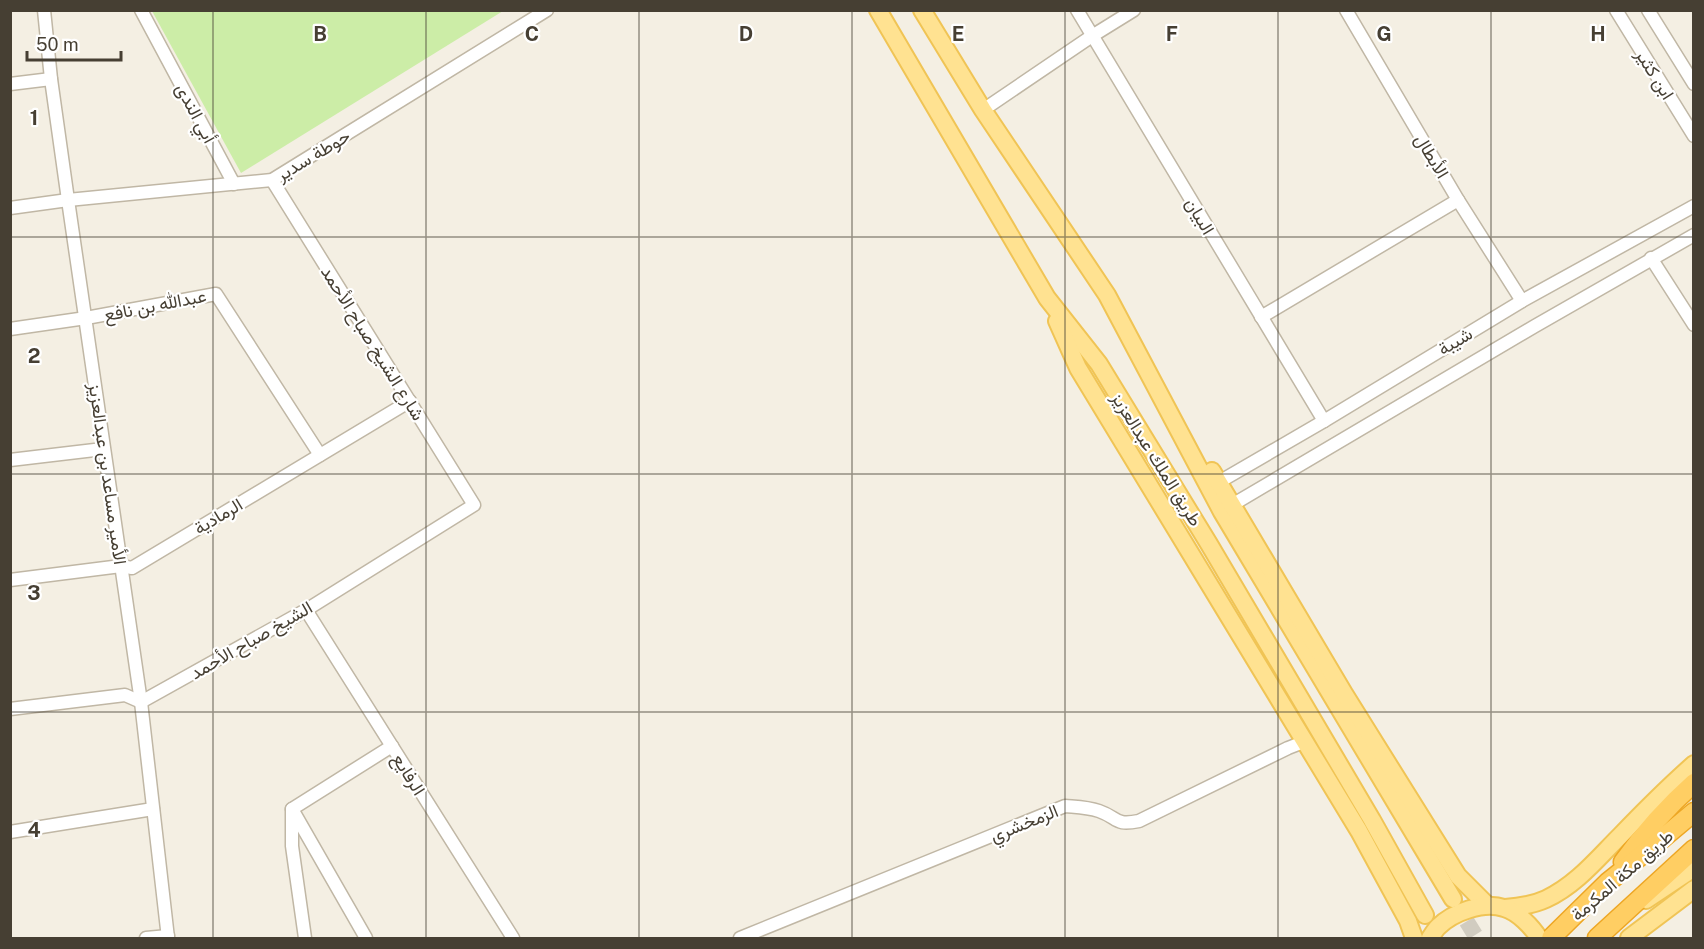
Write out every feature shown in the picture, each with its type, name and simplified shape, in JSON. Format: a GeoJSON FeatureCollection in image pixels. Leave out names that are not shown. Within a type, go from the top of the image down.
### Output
{"type":"FeatureCollection","features":[{"type":"Feature","properties":{"kind":"highway"},"geometry":{"type":"LineString","coordinates":[[1608,882],[1642,836],[1674,800],[1694,783]]}},
{"type":"Feature","properties":{"kind":"highway","name":"طريق مكة المكرمة"},"geometry":{"type":"LineString","coordinates":[[1551,939],[1608,882],[1694,812]]}},
{"type":"Feature","properties":{"kind":"highway","name":"طريق مكة المكرمة"},"geometry":{"type":"LineString","coordinates":[[1597,939],[1694,849]]}},
{"type":"Feature","properties":{"kind":"main road","name":"طريق الملك عبدالعزيز"},"geometry":{"type":"LineString","coordinates":[[878,10],[1047,298],[1099,364],[1191,514],[1372,820],[1425,915]]}},
{"type":"Feature","properties":{"kind":"main road","name":"طريق الملك عبدالعزيز"},"geometry":{"type":"LineString","coordinates":[[922,10],[983,110],[1107,295],[1222,512],[1453,899]]}},
{"type":"Feature","properties":{"kind":"main road"},"geometry":{"type":"LineString","coordinates":[[1107,295],[1345,695],[1458,876],[1487,905]]}},
{"type":"Feature","properties":{"kind":"main road"},"geometry":{"type":"LineString","coordinates":[[1047,298],[1078,368],[1359,831],[1408,921],[1414,939]]}},
{"type":"Feature","properties":{"kind":"main road"},"geometry":{"type":"LineString","coordinates":[[1430,939],[1437,927],[1468,909],[1487,905],[1505,908],[1524,906],[1545,900],[1566,887],[1587,870],[1657,798],[1694,764]]}},
{"type":"Feature","properties":{"kind":"main road"},"geometry":{"type":"LineString","coordinates":[[1620,917],[1694,868]]}},
{"type":"Feature","properties":{"kind":"main road"},"geometry":{"type":"LineString","coordinates":[[1629,939],[1694,889]]}},
{"type":"Feature","properties":{"kind":"main road"},"geometry":{"type":"LineString","coordinates":[[1505,908],[1522,919],[1539,939]]}},
{"type":"Feature","properties":{"kind":"street","name":"الأمير مساعد بن عبدالعزيز"},"geometry":{"type":"LineString","coordinates":[[45,10],[51,80],[141,702],[168,937]]}},
{"type":"Feature","properties":{"kind":"street","name":"أبي الندى"},"geometry":{"type":"LineString","coordinates":[[141,10],[234,184]]}},
{"type":"Feature","properties":{"kind":"street","name":"حوطة سدير"},"geometry":{"type":"LineString","coordinates":[[10,208],[272,180],[547,10]]}},
{"type":"Feature","properties":{"kind":"street","name":"البيان"},"geometry":{"type":"LineString","coordinates":[[1077,10],[1324,421]]}},
{"type":"Feature","properties":{"kind":"street"},"geometry":{"type":"LineString","coordinates":[[983,110],[1134,10]]}},
{"type":"Feature","properties":{"kind":"street","name":"الأبطال"},"geometry":{"type":"LineString","coordinates":[[1346,10],[1458,200],[1521,301]]}},
{"type":"Feature","properties":{"kind":"street","name":"ابن كثير"},"geometry":{"type":"LineString","coordinates":[[1616,10],[1694,136]]}},
{"type":"Feature","properties":{"kind":"street","name":"ابن كثير"},"geometry":{"type":"LineString","coordinates":[[1648,10],[1694,84]]}},
{"type":"Feature","properties":{"kind":"street"},"geometry":{"type":"LineString","coordinates":[[10,84],[51,80]]}},
{"type":"Feature","properties":{"kind":"street","name":"شارع الشيخ صباح الأحمد"},"geometry":{"type":"LineString","coordinates":[[272,180],[474,505]]}},
{"type":"Feature","properties":{"kind":"street"},"geometry":{"type":"LineString","coordinates":[[1261,317],[1458,200]]}},
{"type":"Feature","properties":{"kind":"street","name":"شيبة"},"geometry":{"type":"LineString","coordinates":[[1219,482],[1521,301],[1694,206]]}},
{"type":"Feature","properties":{"kind":"street","name":"شيبة"},"geometry":{"type":"LineString","coordinates":[[1232,505],[1651,258],[1694,235]]}},
{"type":"Feature","properties":{"kind":"street"},"geometry":{"type":"LineString","coordinates":[[1651,258],[1694,325]]}},
{"type":"Feature","properties":{"kind":"street","name":"عبدالله بن نافع"},"geometry":{"type":"LineString","coordinates":[[10,329],[86,318],[216,294],[320,455]]}},
{"type":"Feature","properties":{"kind":"street","name":"الرمادية"},"geometry":{"type":"LineString","coordinates":[[10,580],[121,566],[132,568],[410,401]]}},
{"type":"Feature","properties":{"kind":"street"},"geometry":{"type":"LineString","coordinates":[[10,460],[103,449]]}},
{"type":"Feature","properties":{"kind":"street","name":"الشيخ صباح الأحمد"},"geometry":{"type":"LineString","coordinates":[[141,702],[306,609],[474,505]]}},
{"type":"Feature","properties":{"kind":"street","name":"الرفايع"},"geometry":{"type":"LineString","coordinates":[[306,609],[513,939]]}},
{"type":"Feature","properties":{"kind":"street"},"geometry":{"type":"LineString","coordinates":[[10,709],[124,695],[141,702]]}},
{"type":"Feature","properties":{"kind":"street","name":"الزمخشري"},"geometry":{"type":"LineString","coordinates":[[740,939],[1065,806],[1085,807],[1102,812],[1123,824],[1139,821],[1306,741]]}},
{"type":"Feature","properties":{"kind":"street"},"geometry":{"type":"LineString","coordinates":[[292,809],[392,746]]}},
{"type":"Feature","properties":{"kind":"street"},"geometry":{"type":"LineString","coordinates":[[10,832],[153,809]]}},
{"type":"Feature","properties":{"kind":"street"},"geometry":{"type":"LineString","coordinates":[[292,809],[292,846],[305,939]]}},
{"type":"Feature","properties":{"kind":"street"},"geometry":{"type":"LineString","coordinates":[[292,809],[366,939]]}},
{"type":"Feature","properties":{"kind":"street"},"geometry":{"type":"LineString","coordinates":[[146,939],[168,937]]}},
{"type":"Feature","properties":{"kind":"green space"},"geometry":{"type":"Polygon","coordinates":[[[152,11],[503,11],[241,173],[152,11]]]}},
{"type":"Feature","properties":{"kind":"tunnel"},"geometry":{"type":"LineString","coordinates":[[1454,901],[1477,938]]}}]}
